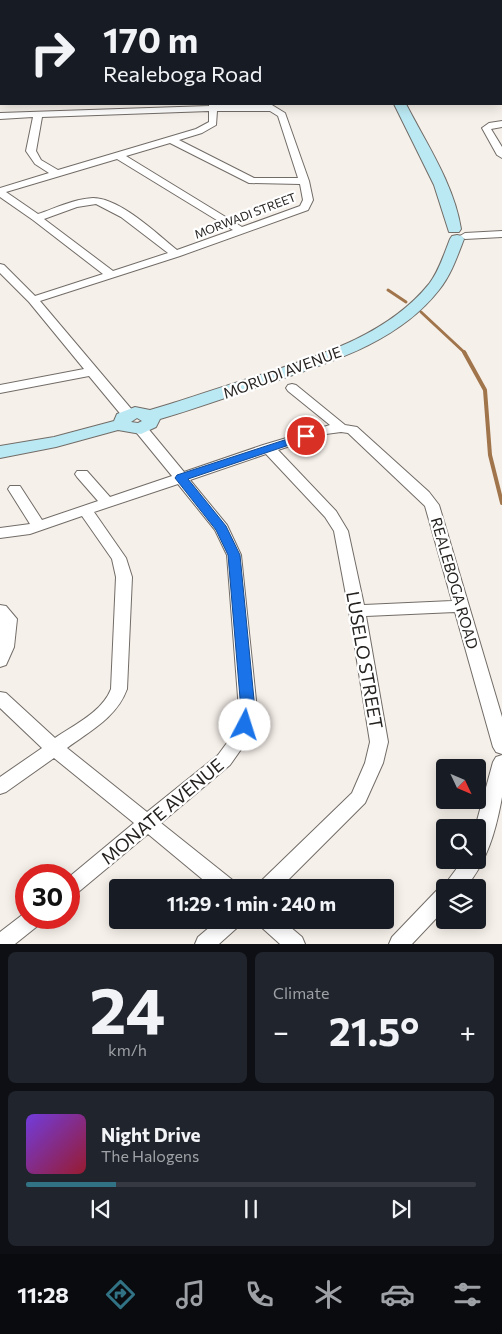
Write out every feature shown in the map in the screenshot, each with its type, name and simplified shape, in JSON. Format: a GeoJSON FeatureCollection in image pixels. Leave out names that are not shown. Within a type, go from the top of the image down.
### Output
{"type":"FeatureCollection","features":[{"type":"Feature","properties":{"kind":"street"},"geometry":{"type":"LineString","coordinates":[[400,105],[448,202],[458,235],[502,234]]}},
{"type":"Feature","properties":{"kind":"street"},"geometry":{"type":"LineString","coordinates":[[0,192],[172,140],[211,125],[214,119],[213,106]]}},
{"type":"Feature","properties":{"kind":"street","name":"MORWADI STREET"},"geometry":{"type":"LineString","coordinates":[[0,116],[148,107],[263,107],[280,113],[304,181],[308,200],[304,208],[241,231],[33,300]]}},
{"type":"Feature","properties":{"kind":"street"},"geometry":{"type":"LineString","coordinates":[[38,115],[30,151],[32,158],[58,174]]}},
{"type":"Feature","properties":{"kind":"street"},"geometry":{"type":"LineString","coordinates":[[502,124],[488,126],[486,131],[502,155]]}},
{"type":"Feature","properties":{"kind":"street"},"geometry":{"type":"LineString","coordinates":[[172,140],[252,181],[304,181]]}},
{"type":"Feature","properties":{"kind":"street"},"geometry":{"type":"LineString","coordinates":[[119,156],[241,231]]}},
{"type":"Feature","properties":{"kind":"street"},"geometry":{"type":"LineString","coordinates":[[0,192],[37,218],[110,275]]}},
{"type":"Feature","properties":{"kind":"street"},"geometry":{"type":"LineString","coordinates":[[37,218],[89,202],[103,202],[116,209],[176,254]]}},
{"type":"Feature","properties":{"kind":"street","name":"MORUDI AVENUE"},"geometry":{"type":"LineString","coordinates":[[145,422],[319,361],[379,333],[404,317],[434,287],[442,274],[458,235]]}},
{"type":"Feature","properties":{"kind":"street"},"geometry":{"type":"LineString","coordinates":[[0,267],[33,300],[93,372],[130,429],[145,422]]}},
{"type":"Feature","properties":{"kind":"street"},"geometry":{"type":"LineString","coordinates":[[0,389],[93,372]]}},
{"type":"Feature","properties":{"kind":"street","name":"REALEBOGA ROAD"},"geometry":{"type":"LineString","coordinates":[[292,388],[341,428],[357,433],[430,502],[435,511],[502,747]]}},
{"type":"Feature","properties":{"kind":"street"},"geometry":{"type":"LineString","coordinates":[[0,452],[56,442],[125,419]]}},
{"type":"Feature","properties":{"kind":"street","name":"MONATE AVENUE"},"geometry":{"type":"LineString","coordinates":[[80,879],[224,760],[240,738],[248,710],[234,555],[222,528],[181,478],[145,422]]}},
{"type":"Feature","properties":{"kind":"street"},"geometry":{"type":"LineString","coordinates":[[0,533],[38,526],[268,448],[324,430],[341,428]]}},
{"type":"Feature","properties":{"kind":"street","name":"LUSELO STREET"},"geometry":{"type":"LineString","coordinates":[[268,448],[337,522],[341,531],[358,611],[378,730],[374,763],[359,798],[276,879]]}},
{"type":"Feature","properties":{"kind":"street"},"geometry":{"type":"LineString","coordinates":[[82,474],[107,503]]}},
{"type":"Feature","properties":{"kind":"street"},"geometry":{"type":"LineString","coordinates":[[15,488],[38,526]]}},
{"type":"Feature","properties":{"kind":"street"},"geometry":{"type":"LineString","coordinates":[[0,787],[102,714],[114,700],[121,680],[124,577],[122,567],[119,558],[86,511]]}},
{"type":"Feature","properties":{"kind":"street"},"geometry":{"type":"LineString","coordinates":[[358,611],[461,606]]}},
{"type":"Feature","properties":{"kind":"street"},"geometry":{"type":"LineString","coordinates":[[0,610],[9,619],[6,647],[0,661]]}},
{"type":"Feature","properties":{"kind":"street"},"geometry":{"type":"LineString","coordinates":[[0,698],[54,748],[217,879]]}},
{"type":"Feature","properties":{"kind":"street"},"geometry":{"type":"LineString","coordinates":[[486,822],[502,762]]}},
{"type":"Feature","properties":{"kind":"street"},"geometry":{"type":"LineString","coordinates":[[460,879],[468,869]]}},
{"type":"Feature","properties":{"kind":"street"},"geometry":{"type":"LineString","coordinates":[[399,944],[436,905]]}},
{"type":"Feature","properties":{"kind":"street"},"geometry":{"type":"LineString","coordinates":[[0,944],[19,929]]}},
{"type":"Feature","properties":{"kind":"street"},"geometry":{"type":"LineString","coordinates":[[205,944],[222,929]]}},
{"type":"Feature","properties":{"kind":"street"},"geometry":{"type":"LineString","coordinates":[[278,929],[296,944]]}},
{"type":"Feature","properties":{"kind":"waterway"},"geometry":{"type":"LineString","coordinates":[[388,290],[406,302]]}},
{"type":"Feature","properties":{"kind":"waterway"},"geometry":{"type":"LineString","coordinates":[[421,312],[464,352]]}},
{"type":"Feature","properties":{"kind":"waterway"},"geometry":{"type":"LineString","coordinates":[[464,352],[485,390],[490,455],[502,503]]}},
{"type":"Feature","properties":{"kind":"route"},"geometry":{"type":"LineString","coordinates":[[245,725],[248,710],[234,555],[222,528],[181,478],[306,436]]}}]}
